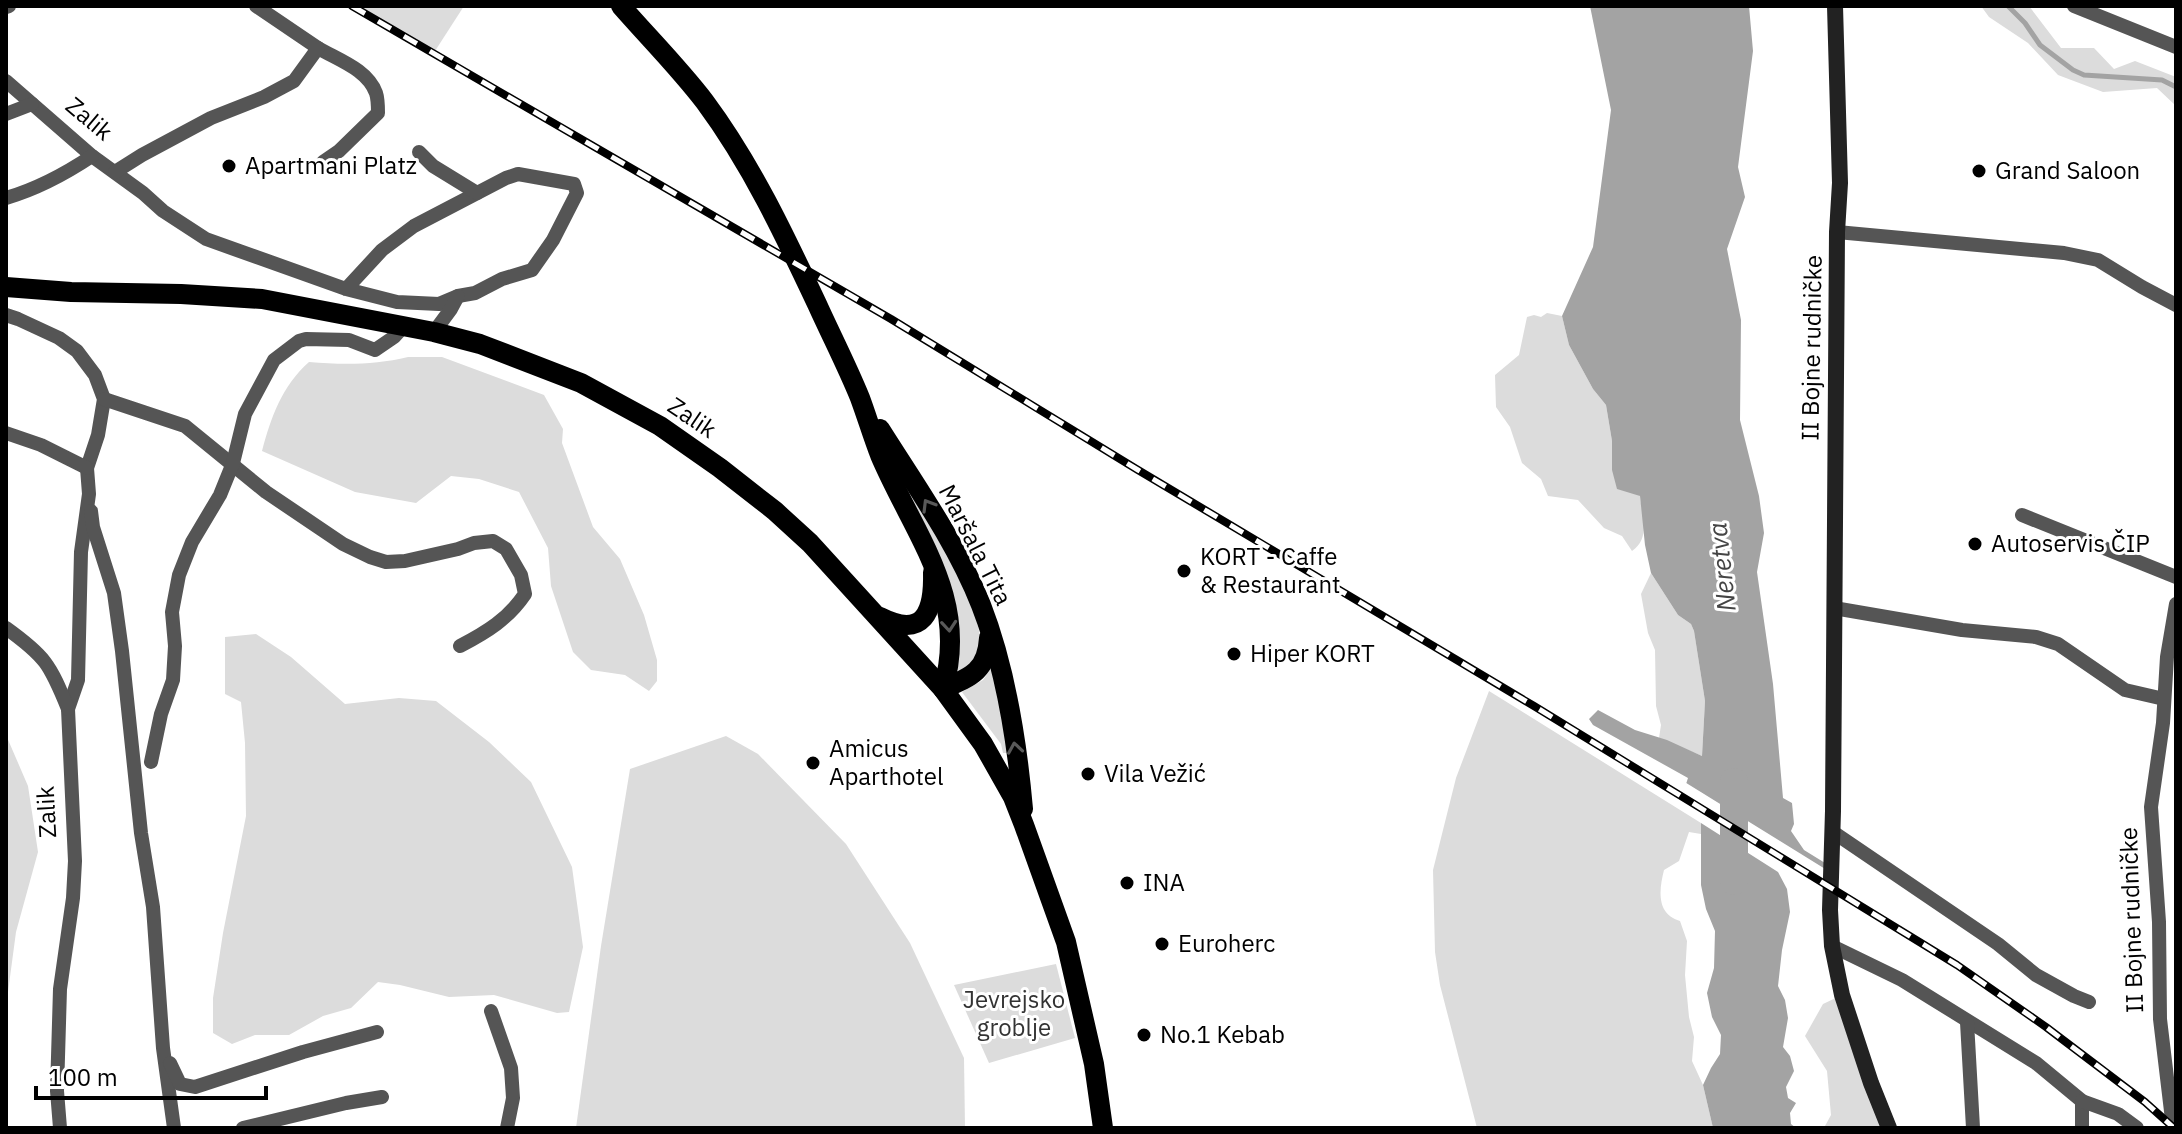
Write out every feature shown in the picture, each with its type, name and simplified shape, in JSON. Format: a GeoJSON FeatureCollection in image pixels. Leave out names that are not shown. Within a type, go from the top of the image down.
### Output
{"type":"FeatureCollection","features":[{"type":"Feature","properties":{"kind":"main road","name":"Maršala Tita"},"geometry":{"type":"LineString","coordinates":[[621,6],[706,104],[781,226],[860,397],[879,453],[933,564],[945,597],[951,655],[943,689]]}},
{"type":"Feature","properties":{"kind":"main road","name":"Zalik"},"geometry":{"type":"LineString","coordinates":[[6,287],[262,299],[434,332],[480,344],[581,383],[660,426],[720,468],[795,529],[844,578],[943,689],[983,744],[1013,797],[1024,825]]}},
{"type":"Feature","properties":{"kind":"main road","name":"Maršala Tita"},"geometry":{"type":"LineString","coordinates":[[860,397],[948,539],[990,631],[1011,721],[1024,825]]}},
{"type":"Feature","properties":{"kind":"main road"},"geometry":{"type":"LineString","coordinates":[[877,616],[903,627],[921,620],[931,598],[933,564]]}},
{"type":"Feature","properties":{"kind":"main road"},"geometry":{"type":"LineString","coordinates":[[943,689],[968,678],[982,666],[989,649],[990,631]]}},
{"type":"Feature","properties":{"kind":"main road"},"geometry":{"type":"LineString","coordinates":[[1024,825],[1052,899],[1073,970],[1094,1064],[1103,1128]]}},
{"type":"Feature","properties":{"kind":"street"},"geometry":{"type":"LineString","coordinates":[[256,6],[318,48],[351,64],[368,79],[377,93],[378,113],[339,151],[323,162]]}},
{"type":"Feature","properties":{"kind":"street","name":"II Bojne rudničke"},"geometry":{"type":"LineString","coordinates":[[1835,6],[1840,183],[1830,910],[1832,946],[1842,995],[1889,1128]]}},
{"type":"Feature","properties":{"kind":"street"},"geometry":{"type":"LineString","coordinates":[[2074,6],[2176,47]]}},
{"type":"Feature","properties":{"kind":"street","name":"Zalik"},"geometry":{"type":"LineString","coordinates":[[115,172],[211,118],[294,81],[318,48]]}},
{"type":"Feature","properties":{"kind":"street","name":"Zalik"},"geometry":{"type":"LineString","coordinates":[[6,81],[92,156],[163,211],[206,239],[346,289],[385,300],[439,304],[532,270],[553,240],[577,193],[574,184],[518,174],[506,178],[414,226],[382,250],[346,289]]}},
{"type":"Feature","properties":{"kind":"street","name":"Zalik"},"geometry":{"type":"LineString","coordinates":[[6,114],[32,104]]}},
{"type":"Feature","properties":{"kind":"street"},"geometry":{"type":"LineString","coordinates":[[419,152],[433,166],[477,193]]}},
{"type":"Feature","properties":{"kind":"street"},"geometry":{"type":"LineString","coordinates":[[6,198],[64,175],[92,156]]}},
{"type":"Feature","properties":{"kind":"street","name":"II Bojne rudničke"},"geometry":{"type":"LineString","coordinates":[[1837,232],[2064,253],[2098,260],[2176,305]]}},
{"type":"Feature","properties":{"kind":"street"},"geometry":{"type":"LineString","coordinates":[[434,332],[458,296]]}},
{"type":"Feature","properties":{"kind":"street"},"geometry":{"type":"LineString","coordinates":[[6,315],[59,338],[77,351],[95,375],[104,399],[98,435],[87,468],[41,445],[6,433]]}},
{"type":"Feature","properties":{"kind":"street"},"geometry":{"type":"LineString","coordinates":[[151,762],[161,714],[173,680],[175,646],[172,612],[179,575],[192,542],[220,495],[233,463],[245,414],[274,360],[306,339],[349,340],[375,350],[404,326]]}},
{"type":"Feature","properties":{"kind":"street"},"geometry":{"type":"LineString","coordinates":[[104,399],[185,426],[266,492],[343,544],[386,562],[405,561],[474,543],[493,541],[506,549],[521,575],[525,594],[512,612],[460,646]]}},
{"type":"Feature","properties":{"kind":"street","name":"Zalik"},"geometry":{"type":"LineString","coordinates":[[87,468],[93,527],[114,593],[122,651],[141,833],[153,907],[163,1048],[174,1128]]}},
{"type":"Feature","properties":{"kind":"street","name":"Zalik"},"geometry":{"type":"LineString","coordinates":[[60,1128],[57,1091],[60,989],[75,861],[68,709],[78,680],[81,552],[89,494]]}},
{"type":"Feature","properties":{"kind":"street"},"geometry":{"type":"LineString","coordinates":[[2022,515],[2176,577]]}},
{"type":"Feature","properties":{"kind":"street","name":"II Bojne rudničke"},"geometry":{"type":"LineString","coordinates":[[2173,1128],[2160,1019],[2159,922],[2151,807],[2168,707],[2167,657],[2176,604]]}},
{"type":"Feature","properties":{"kind":"street"},"geometry":{"type":"LineString","coordinates":[[1834,608],[1962,630],[2036,637],[2058,644],[2125,690],[2168,707]]}},
{"type":"Feature","properties":{"kind":"street"},"geometry":{"type":"LineString","coordinates":[[6,628],[43,657],[54,674],[68,709]]}},
{"type":"Feature","properties":{"kind":"street"},"geometry":{"type":"LineString","coordinates":[[1833,832],[1998,944],[2036,975],[2089,1002]]}},
{"type":"Feature","properties":{"kind":"street"},"geometry":{"type":"LineString","coordinates":[[1832,946],[1902,980],[2036,1063],[2082,1101],[2118,1114],[2137,1128]]}},
{"type":"Feature","properties":{"kind":"street"},"geometry":{"type":"LineString","coordinates":[[491,1011],[511,1068],[513,1098],[507,1128]]}},
{"type":"Feature","properties":{"kind":"street"},"geometry":{"type":"LineString","coordinates":[[1967,1022],[1973,1128]]}},
{"type":"Feature","properties":{"kind":"street","name":"Zalik"},"geometry":{"type":"LineString","coordinates":[[163,1048],[180,1084],[195,1087],[377,1032]]}},
{"type":"Feature","properties":{"kind":"street"},"geometry":{"type":"LineString","coordinates":[[243,1128],[382,1097]]}},
{"type":"Feature","properties":{"kind":"street"},"geometry":{"type":"LineString","coordinates":[[2082,1101],[2082,1128]]}},
{"type":"Feature","properties":{"kind":"green space"},"geometry":{"type":"Polygon","coordinates":[[[359,6],[464,6],[435,51],[359,6]]]}},
{"type":"Feature","properties":{"kind":"green space"},"geometry":{"type":"Polygon","coordinates":[[[1981,6],[2029,6],[2061,48],[2094,48],[2114,69],[2135,61],[2176,77],[2176,106],[2157,88],[2103,92],[2058,75],[2028,43],[1989,17],[1981,6]]]}},
{"type":"Feature","properties":{"kind":"green space"},"geometry":{"type":"Polygon","coordinates":[[[1547,313],[1562,316],[1569,345],[1593,389],[1606,405],[1612,441],[1612,470],[1640,496],[1642,540],[1632,551],[1622,536],[1604,528],[1578,500],[1548,496],[1541,479],[1522,463],[1510,427],[1496,407],[1495,375],[1519,355],[1527,317],[1541,317],[1547,313]]]}},
{"type":"Feature","properties":{"kind":"green space"},"geometry":{"type":"Polygon","coordinates":[[[408,357],[442,357],[544,395],[563,429],[562,443],[593,527],[620,559],[644,615],[657,660],[657,681],[649,691],[625,675],[591,670],[573,652],[551,586],[548,548],[519,492],[479,479],[451,476],[416,503],[355,492],[262,451],[279,403],[292,381],[309,362],[359,364],[408,357]]]}},
{"type":"Feature","properties":{"kind":"green space"},"geometry":{"type":"Polygon","coordinates":[[[913,500],[917,501],[953,564],[977,621],[981,645],[975,663],[957,670],[958,649],[913,500]]]}},
{"type":"Feature","properties":{"kind":"green space"},"geometry":{"type":"Polygon","coordinates":[[[1651,573],[1678,615],[1691,624],[1694,631],[1705,701],[1702,756],[1659,738],[1661,725],[1656,706],[1655,650],[1648,633],[1641,594],[1651,573]]]}},
{"type":"Feature","properties":{"kind":"green space"},"geometry":{"type":"Polygon","coordinates":[[[256,634],[291,657],[345,704],[399,698],[436,701],[489,742],[531,782],[572,867],[583,947],[569,1012],[557,1013],[494,995],[449,997],[378,982],[351,1008],[323,1016],[289,1035],[255,1035],[232,1044],[213,1033],[213,998],[246,816],[241,702],[225,694],[225,637],[256,634]]]}},
{"type":"Feature","properties":{"kind":"green space"},"geometry":{"type":"Polygon","coordinates":[[[990,670],[994,671],[1008,753],[1003,753],[1001,744],[962,692],[983,680],[990,670]]]}},
{"type":"Feature","properties":{"kind":"green space"},"geometry":{"type":"Polygon","coordinates":[[[1489,691],[1701,823],[1701,834],[1689,832],[1679,861],[1664,870],[1661,900],[1667,913],[1680,921],[1687,941],[1685,975],[1694,1037],[1692,1061],[1703,1085],[1713,1128],[1477,1128],[1440,985],[1435,952],[1433,870],[1456,778],[1489,691]]]}},
{"type":"Feature","properties":{"kind":"green space"},"geometry":{"type":"Polygon","coordinates":[[[6,735],[28,786],[38,852],[16,932],[6,1007],[6,735]]]}},
{"type":"Feature","properties":{"kind":"green space"},"geometry":{"type":"Polygon","coordinates":[[[726,736],[758,754],[846,844],[910,943],[964,1058],[965,1128],[576,1128],[630,769],[726,736]]]}},
{"type":"Feature","properties":{"kind":"green space","name":"Jevrejsko groblje"},"geometry":{"type":"Polygon","coordinates":[[[1056,964],[1075,1038],[989,1063],[954,985],[1056,964]]]}},
{"type":"Feature","properties":{"kind":"green space"},"geometry":{"type":"Polygon","coordinates":[[[1842,995],[1889,1128],[1820,1128],[1825,1126],[1831,1115],[1827,1071],[1805,1036],[1823,1004],[1842,995]]]}},
{"type":"Feature","properties":{"kind":"water"},"geometry":{"type":"Polygon","coordinates":[[[1590,6],[1749,6],[1753,51],[1738,167],[1745,197],[1727,249],[1741,320],[1740,420],[1759,496],[1764,533],[1757,572],[1773,684],[1783,798],[1792,803],[1794,824],[1791,831],[1804,850],[1838,871],[1840,887],[1700,792],[1684,790],[1688,778],[1593,725],[1589,719],[1598,710],[1635,730],[1702,756],[1705,701],[1694,631],[1691,624],[1678,615],[1651,573],[1640,496],[1617,489],[1612,470],[1612,441],[1606,405],[1593,389],[1569,345],[1562,316],[1593,247],[1611,110],[1590,6]]]}},
{"type":"Feature","properties":{"kind":"water"},"geometry":{"type":"Polygon","coordinates":[[[1701,823],[1778,872],[1787,889],[1790,912],[1778,986],[1785,1000],[1788,1018],[1783,1047],[1790,1056],[1794,1071],[1786,1087],[1788,1098],[1796,1103],[1790,1113],[1791,1124],[1796,1128],[1713,1128],[1703,1085],[1720,1054],[1721,1035],[1712,1017],[1707,993],[1714,968],[1715,931],[1701,885],[1701,823]]]}},
{"type":"Feature","properties":{"kind":"pier"},"geometry":{"type":"Polygon","coordinates":[[[1683,781],[1843,880],[1843,889],[1838,891],[1785,858],[1698,801],[1696,796],[1682,793],[1683,781]]]}},
{"type":"Feature","properties":{"kind":"waterway"},"geometry":{"type":"LineString","coordinates":[[2008,6],[2040,45],[2073,70],[2084,75],[2162,80],[2176,87]]}},
{"type":"Feature","properties":{"kind":"waterway","name":"Neretva"},"geometry":{"type":"LineString","coordinates":[[1734,782],[1734,881]]}},
{"type":"Feature","properties":{"kind":"railway"},"geometry":{"type":"LineString","coordinates":[[352,6],[891,319],[1957,965],[2046,1027],[2145,1102],[2174,1128]]}},
{"type":"Feature","properties":{"kind":"place","name":"Apartmani Platz"},"geometry":{"type":"Point","coordinates":[229,166]}},
{"type":"Feature","properties":{"kind":"place","name":"Grand Saloon"},"geometry":{"type":"Point","coordinates":[1979,171]}},
{"type":"Feature","properties":{"kind":"place","name":"Autoservis ČIP"},"geometry":{"type":"Point","coordinates":[1975,544]}},
{"type":"Feature","properties":{"kind":"place","name":"KORT - Caffe & Restaurant"},"geometry":{"type":"Point","coordinates":[1184,571]}},
{"type":"Feature","properties":{"kind":"place","name":"Hiper KORT"},"geometry":{"type":"Point","coordinates":[1234,654]}},
{"type":"Feature","properties":{"kind":"place","name":"Amicus Aparthotel"},"geometry":{"type":"Point","coordinates":[813,763]}},
{"type":"Feature","properties":{"kind":"place","name":"Vila Vežić"},"geometry":{"type":"Point","coordinates":[1088,774]}},
{"type":"Feature","properties":{"kind":"place","name":"INA"},"geometry":{"type":"Point","coordinates":[1127,883]}},
{"type":"Feature","properties":{"kind":"place","name":"Euroherc"},"geometry":{"type":"Point","coordinates":[1162,944]}},
{"type":"Feature","properties":{"kind":"place","name":"No.1 Kebab"},"geometry":{"type":"Point","coordinates":[1144,1035]}}]}
